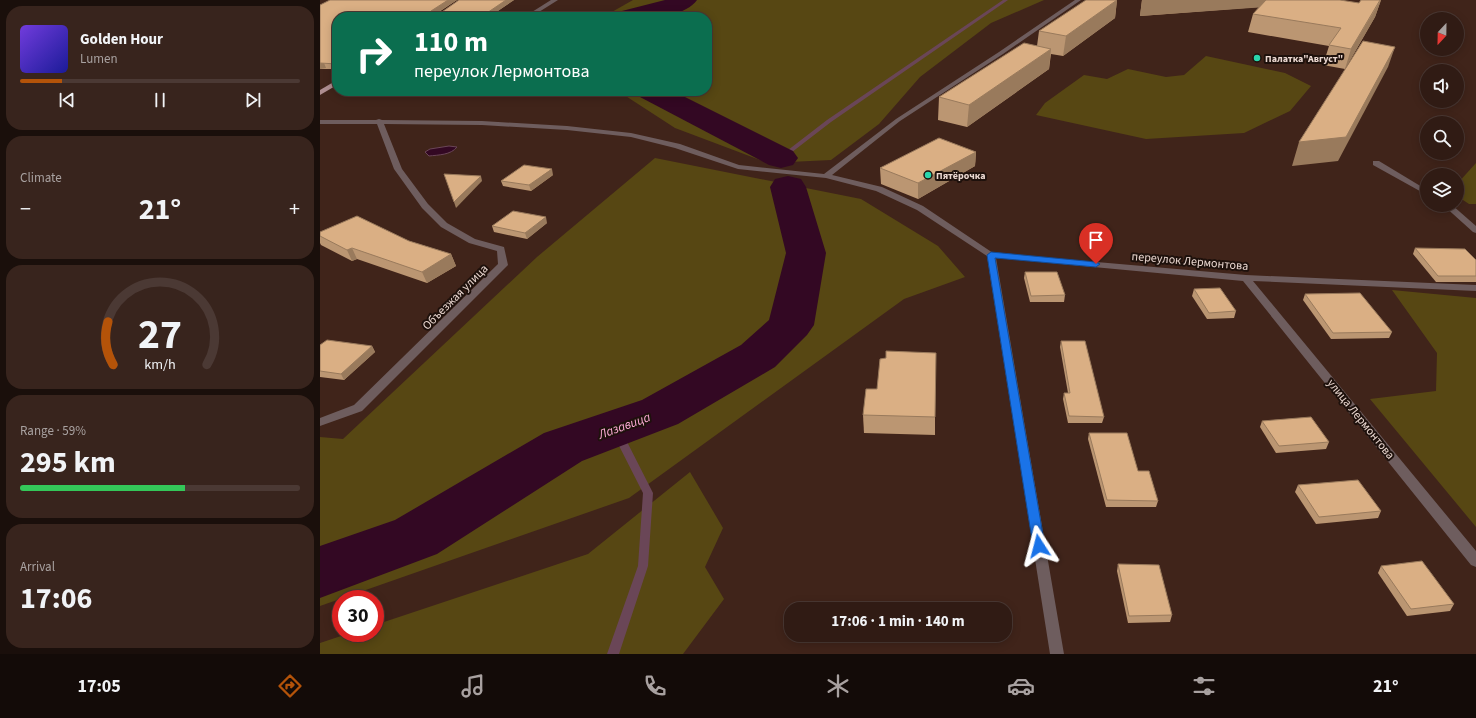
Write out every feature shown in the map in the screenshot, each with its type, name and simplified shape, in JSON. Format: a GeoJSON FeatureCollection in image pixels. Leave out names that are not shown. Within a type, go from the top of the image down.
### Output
{"type":"FeatureCollection","features":[{"type":"Feature","properties":{"kind":"main road"},"geometry":{"type":"LineString","coordinates":[[320,93],[332,85]]}},
{"type":"Feature","properties":{"kind":"street"},"geometry":{"type":"LineString","coordinates":[[535,12],[555,0]]}},
{"type":"Feature","properties":{"kind":"street"},"geometry":{"type":"LineString","coordinates":[[826,176],[898,120],[1078,0]]}},
{"type":"Feature","properties":{"kind":"street"},"geometry":{"type":"LineString","coordinates":[[320,122],[379,121],[482,123],[567,128],[631,135],[677,146],[738,167],[826,176],[879,189],[920,208],[958,231],[991,255],[1057,654]]}},
{"type":"Feature","properties":{"kind":"street","name":"Объезжая улица"},"geometry":{"type":"LineString","coordinates":[[320,422],[358,408],[503,265],[501,249],[472,241],[444,225],[425,206],[398,169],[379,121]]}},
{"type":"Feature","properties":{"kind":"street"},"geometry":{"type":"LineString","coordinates":[[1376,163],[1420,189]]}},
{"type":"Feature","properties":{"kind":"street"},"geometry":{"type":"LineString","coordinates":[[1454,212],[1476,230]]}},
{"type":"Feature","properties":{"kind":"street","name":"переулок Лермонтова"},"geometry":{"type":"LineString","coordinates":[[991,255],[1246,278],[1476,288]]}},
{"type":"Feature","properties":{"kind":"street","name":"улица Лермонтова"},"geometry":{"type":"LineString","coordinates":[[1246,278],[1476,561]]}},
{"type":"Feature","properties":{"kind":"shaded area"},"geometry":{"type":"Polygon","coordinates":[[[633,0],[1044,0],[991,23],[920,77],[879,124],[831,160],[768,163],[675,128],[626,96],[712,96],[712,12],[612,12],[633,0]]]}},
{"type":"Feature","properties":{"kind":"shaded area"},"geometry":{"type":"Polygon","coordinates":[[[1206,56],[1285,73],[1311,86],[1290,111],[1244,133],[1146,139],[1036,115],[1045,103],[1084,75],[1107,79],[1128,69],[1166,77],[1184,75],[1206,56]]]}},
{"type":"Feature","properties":{"kind":"shaded area"},"geometry":{"type":"Polygon","coordinates":[[[449,146],[457,147],[451,152],[440,155],[429,156],[425,152],[430,149],[449,146]]]}},
{"type":"Feature","properties":{"kind":"shaded area"},"geometry":{"type":"Polygon","coordinates":[[[655,158],[861,199],[938,246],[965,277],[904,299],[629,498],[366,590],[332,590],[332,602],[320,606],[320,437],[343,439],[537,257],[655,158]]]}},
{"type":"Feature","properties":{"kind":"shaded area"},"geometry":{"type":"Polygon","coordinates":[[[1476,163],[1476,204],[1469,204],[1464,201],[1464,176],[1476,163]]]}},
{"type":"Feature","properties":{"kind":"shaded area"},"geometry":{"type":"Polygon","coordinates":[[[1392,290],[1476,298],[1476,527],[1370,399],[1436,391],[1437,353],[1392,290]]]}},
{"type":"Feature","properties":{"kind":"shaded area"},"geometry":{"type":"Polygon","coordinates":[[[690,472],[723,528],[705,567],[724,599],[683,654],[320,654],[320,643],[332,639],[332,642],[384,642],[384,622],[588,554],[690,472]]]}},
{"type":"Feature","properties":{"kind":"building"},"geometry":{"type":"Polygon","coordinates":[[[330,0],[448,0],[430,12],[332,12],[332,64],[320,63],[320,5],[330,0]]]}},
{"type":"Feature","properties":{"kind":"building"},"geometry":{"type":"Polygon","coordinates":[[[459,0],[506,0],[488,12],[442,12],[459,0]]]}},
{"type":"Feature","properties":{"kind":"building"},"geometry":{"type":"Polygon","coordinates":[[[1086,0],[1117,0],[1066,36],[1039,31],[1086,0]]]}},
{"type":"Feature","properties":{"kind":"building"},"geometry":{"type":"Polygon","coordinates":[[[1266,0],[1340,0],[1359,3],[1361,0],[1380,0],[1351,49],[1329,45],[1341,28],[1253,14],[1266,0]]]}},
{"type":"Feature","properties":{"kind":"building"},"geometry":{"type":"Polygon","coordinates":[[[1363,41],[1395,47],[1346,137],[1299,142],[1363,41]]]}},
{"type":"Feature","properties":{"kind":"building"},"geometry":{"type":"Polygon","coordinates":[[[1024,43],[1051,49],[969,105],[939,97],[1024,43]]]}},
{"type":"Feature","properties":{"kind":"building"},"geometry":{"type":"Polygon","coordinates":[[[939,138],[976,152],[918,183],[880,168],[939,138]]]}},
{"type":"Feature","properties":{"kind":"building"},"geometry":{"type":"Polygon","coordinates":[[[524,165],[552,169],[529,185],[501,181],[524,165]]]}},
{"type":"Feature","properties":{"kind":"building"},"geometry":{"type":"Polygon","coordinates":[[[444,174],[481,176],[454,202],[444,174]]]}},
{"type":"Feature","properties":{"kind":"building"},"geometry":{"type":"Polygon","coordinates":[[[513,211],[546,217],[525,233],[492,226],[513,211]]]}},
{"type":"Feature","properties":{"kind":"building"},"geometry":{"type":"Polygon","coordinates":[[[357,216],[409,241],[451,254],[422,272],[352,248],[347,250],[320,236],[320,232],[357,216]]]}},
{"type":"Feature","properties":{"kind":"building"},"geometry":{"type":"Polygon","coordinates":[[[1415,248],[1465,249],[1476,260],[1476,276],[1438,276],[1415,248]]]}},
{"type":"Feature","properties":{"kind":"building"},"geometry":{"type":"Polygon","coordinates":[[[1025,272],[1057,272],[1065,295],[1031,296],[1025,272]]]}},
{"type":"Feature","properties":{"kind":"building"},"geometry":{"type":"Polygon","coordinates":[[[1220,288],[1236,311],[1209,313],[1194,289],[1220,288]]]}},
{"type":"Feature","properties":{"kind":"building"},"geometry":{"type":"Polygon","coordinates":[[[1360,293],[1392,332],[1333,333],[1305,294],[1360,293]]]}},
{"type":"Feature","properties":{"kind":"building"},"geometry":{"type":"Polygon","coordinates":[[[327,340],[372,346],[341,374],[320,371],[320,345],[327,340]]]}},
{"type":"Feature","properties":{"kind":"building"},"geometry":{"type":"Polygon","coordinates":[[[1061,341],[1085,341],[1104,417],[1069,416],[1064,393],[1070,393],[1061,341]]]}},
{"type":"Feature","properties":{"kind":"building"},"geometry":{"type":"Polygon","coordinates":[[[886,351],[936,353],[935,417],[863,415],[866,389],[877,389],[880,359],[886,358],[886,351]]]}},
{"type":"Feature","properties":{"kind":"building"},"geometry":{"type":"Polygon","coordinates":[[[1311,417],[1329,442],[1279,446],[1262,421],[1311,417]]]}},
{"type":"Feature","properties":{"kind":"building"},"geometry":{"type":"Polygon","coordinates":[[[1089,433],[1127,433],[1138,471],[1149,471],[1158,501],[1107,500],[1089,433]]]}},
{"type":"Feature","properties":{"kind":"building"},"geometry":{"type":"Polygon","coordinates":[[[1358,480],[1381,511],[1319,517],[1298,485],[1358,480]]]}},
{"type":"Feature","properties":{"kind":"building"},"geometry":{"type":"Polygon","coordinates":[[[1422,561],[1454,604],[1411,609],[1381,566],[1422,561]]]}},
{"type":"Feature","properties":{"kind":"building"},"geometry":{"type":"Polygon","coordinates":[[[1118,564],[1159,565],[1172,615],[1129,616],[1118,564]]]}},
{"type":"Feature","properties":{"kind":"waterway","name":"Лазавица"},"geometry":{"type":"LineString","coordinates":[[648,12],[669,7],[685,0]]}},
{"type":"Feature","properties":{"kind":"waterway"},"geometry":{"type":"LineString","coordinates":[[781,158],[829,121],[1006,0]]}},
{"type":"Feature","properties":{"kind":"waterway","name":"Лазавица"},"geometry":{"type":"LineString","coordinates":[[660,96],[781,158]]}},
{"type":"Feature","properties":{"kind":"waterway","name":"Лазавица"},"geometry":{"type":"LineString","coordinates":[[320,572],[416,537],[563,447],[660,412],[758,356],[791,325],[806,253],[788,187]]}},
{"type":"Feature","properties":{"kind":"waterway"},"geometry":{"type":"LineString","coordinates":[[613,654],[643,566],[648,493],[615,428]]}},
{"type":"Feature","properties":{"kind":"place","name":"Палатка\"Август\""},"geometry":{"type":"Point","coordinates":[1257,58]}},
{"type":"Feature","properties":{"kind":"place","name":"Пятёрочка"},"geometry":{"type":"Point","coordinates":[928,175]}},
{"type":"Feature","properties":{"kind":"route"},"geometry":{"type":"LineString","coordinates":[[1039,546],[991,255],[1096,264]]}}]}
